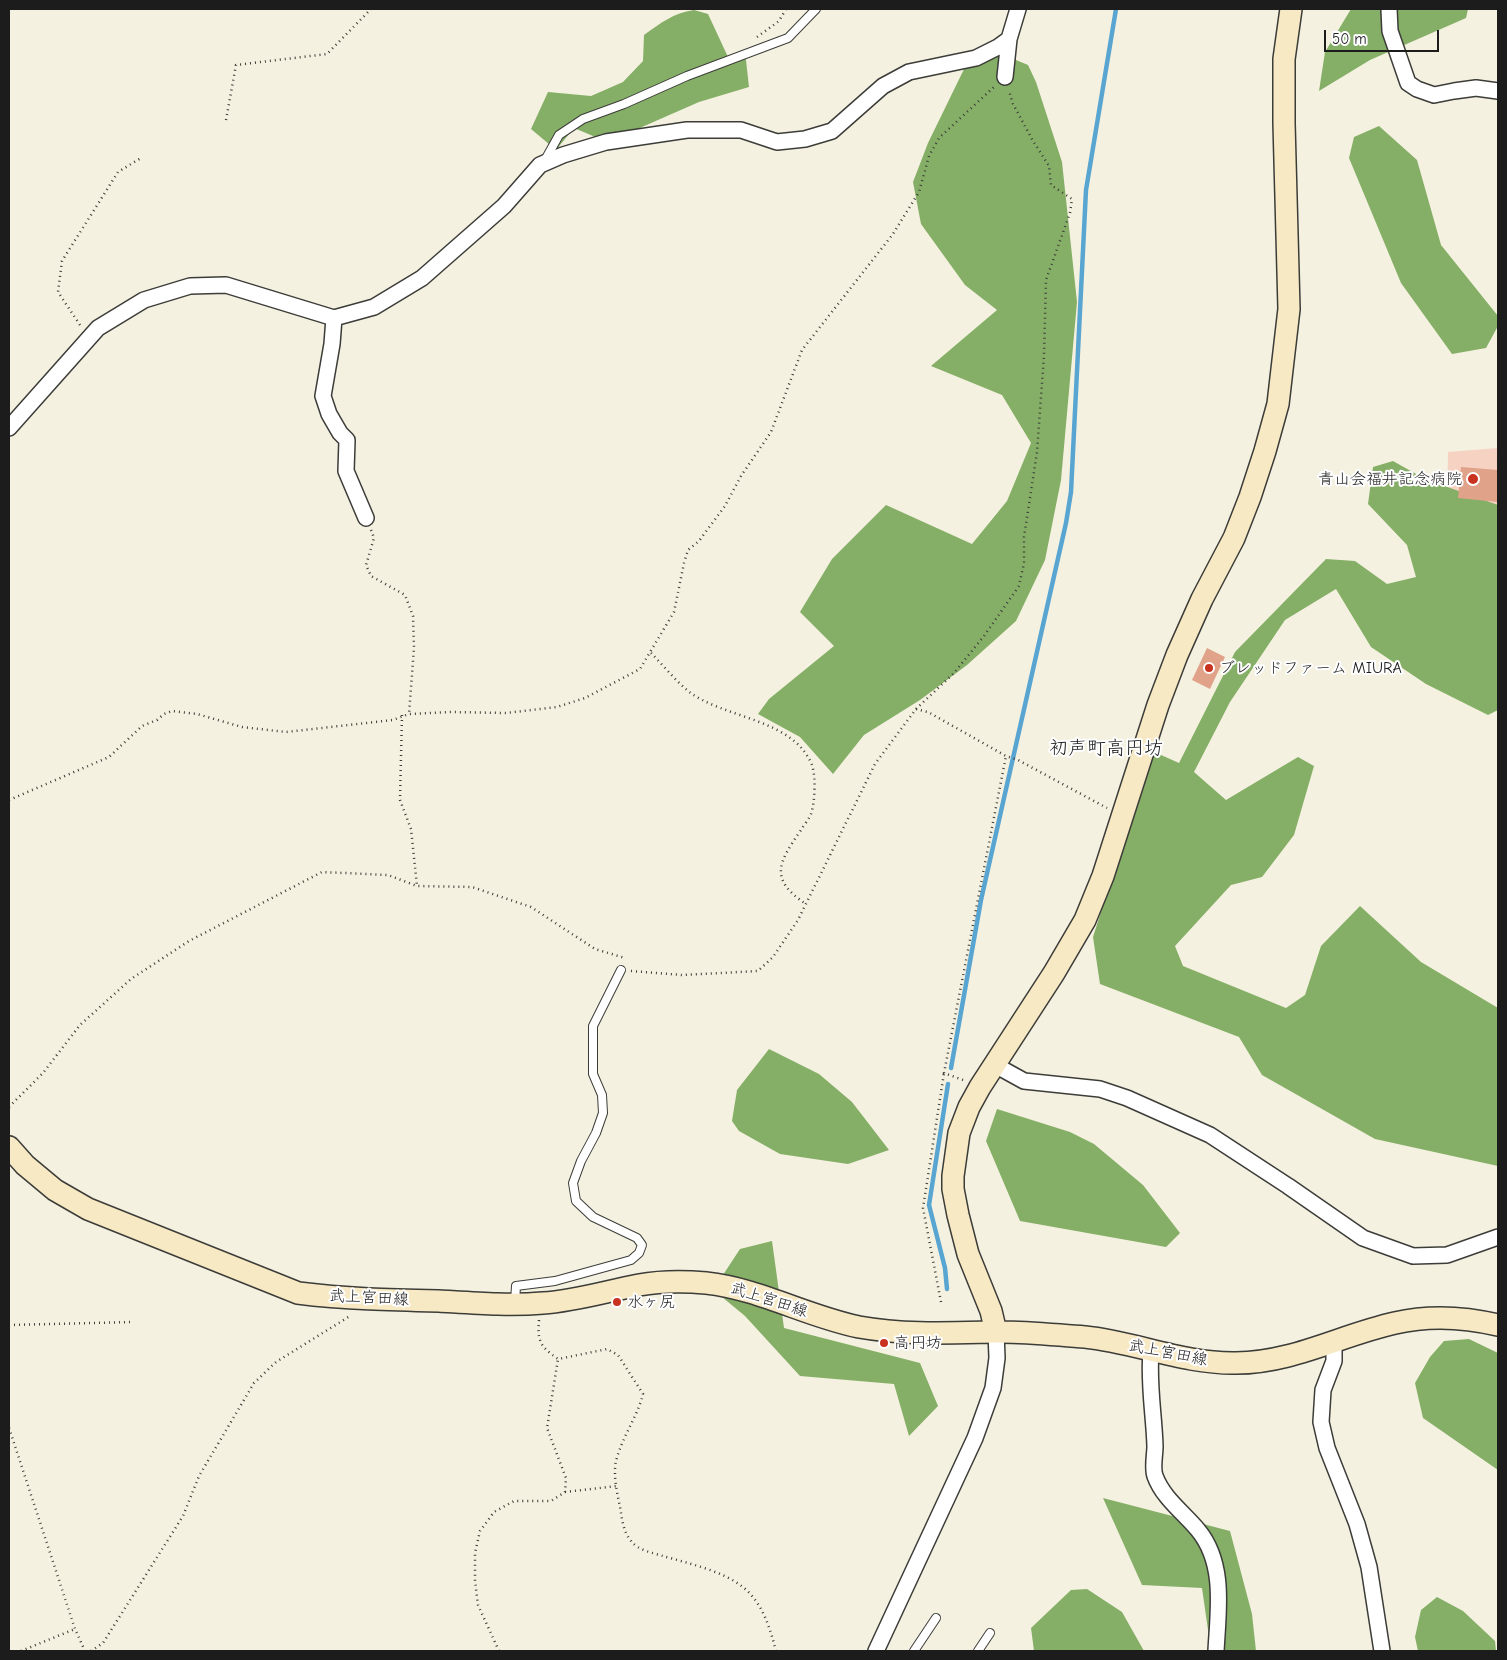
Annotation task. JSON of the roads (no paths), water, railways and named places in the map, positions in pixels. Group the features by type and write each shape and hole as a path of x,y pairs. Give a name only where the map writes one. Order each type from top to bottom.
{"main road":[{"path":"996,1332 991,1311 962,1235 953,1189 954,1162 959,1133 969,1107 980,1087 1054,973 1085,920 1103,876 1164,688 1177,654 1237,530 1265,451 1278,404 1289,309 1284,59 1291,9"},
{"name":"武上宮田線","path":"9,1147 25,1165 55,1190 88,1209 298,1293 334,1298 540,1304 648,1284 690,1282 746,1290 822,1318 879,1330 928,1334 996,1332 1088,1338 1214,1362 1237,1363 1276,1359 1376,1328 1412,1320 1458,1318 1498,1325"}],"street":[{"path":"1005,77 1009,39 1018,9"},
{"path":"1389,9 1390,31 1408,83 1417,89 1434,95 1476,88 1498,91"},
{"path":"9,428 98,328 144,300 190,286 226,285 334,318 374,307 422,278 504,206 543,163 606,142 687,130 741,130 777,142 805,139 832,131 883,86 909,72 976,58 1009,39"},
{"path":"334,318 332,344 323,396 329,414 346,440 346,471 366,518"},
{"path":"995,1064 1024,1081 1100,1089 1127,1098 1210,1135 1288,1186 1362,1238 1414,1256 1447,1255 1498,1237"},
{"path":"876,1651 975,1438 993,1388 997,1358 996,1332"},
{"path":"1334,1342 1334,1361 1323,1390 1321,1422 1327,1448 1357,1524 1369,1567 1382,1651"},
{"path":"1151,1351 1149,1369 1155,1446 1154,1475 1163,1491 1198,1531 1209,1549 1218,1578 1219,1599 1216,1651"}],"lane":[{"path":"543,163 559,135 583,119 624,104 687,76 788,38 816,9"},
{"path":"515,1304 516,1286 555,1281 631,1260 639,1253 642,1245 637,1238 593,1217 576,1201 573,1183 581,1161 604,1113 602,1095 592,1074 593,1026 621,970"},
{"path":"914,1651 936,1618"},
{"path":"978,1651 990,1632"}],"waterway":[{"path":"951,1068 981,900 1066,523 1071,492 1086,190 1116,9"},
{"path":"947,1289 945,1268 929,1205 948,1084"}],"place":[{"name":"青山会福井記念病院","path":"1473,479"},
{"name":"ブレッドファーム MIURA","path":"1209,668"},
{"name":"水ヶ尻","path":"617,1302"},
{"name":"高円坊","path":"884,1343"}],"district":[{"name":"初声町高円坊","path":"1106,749"}]}
